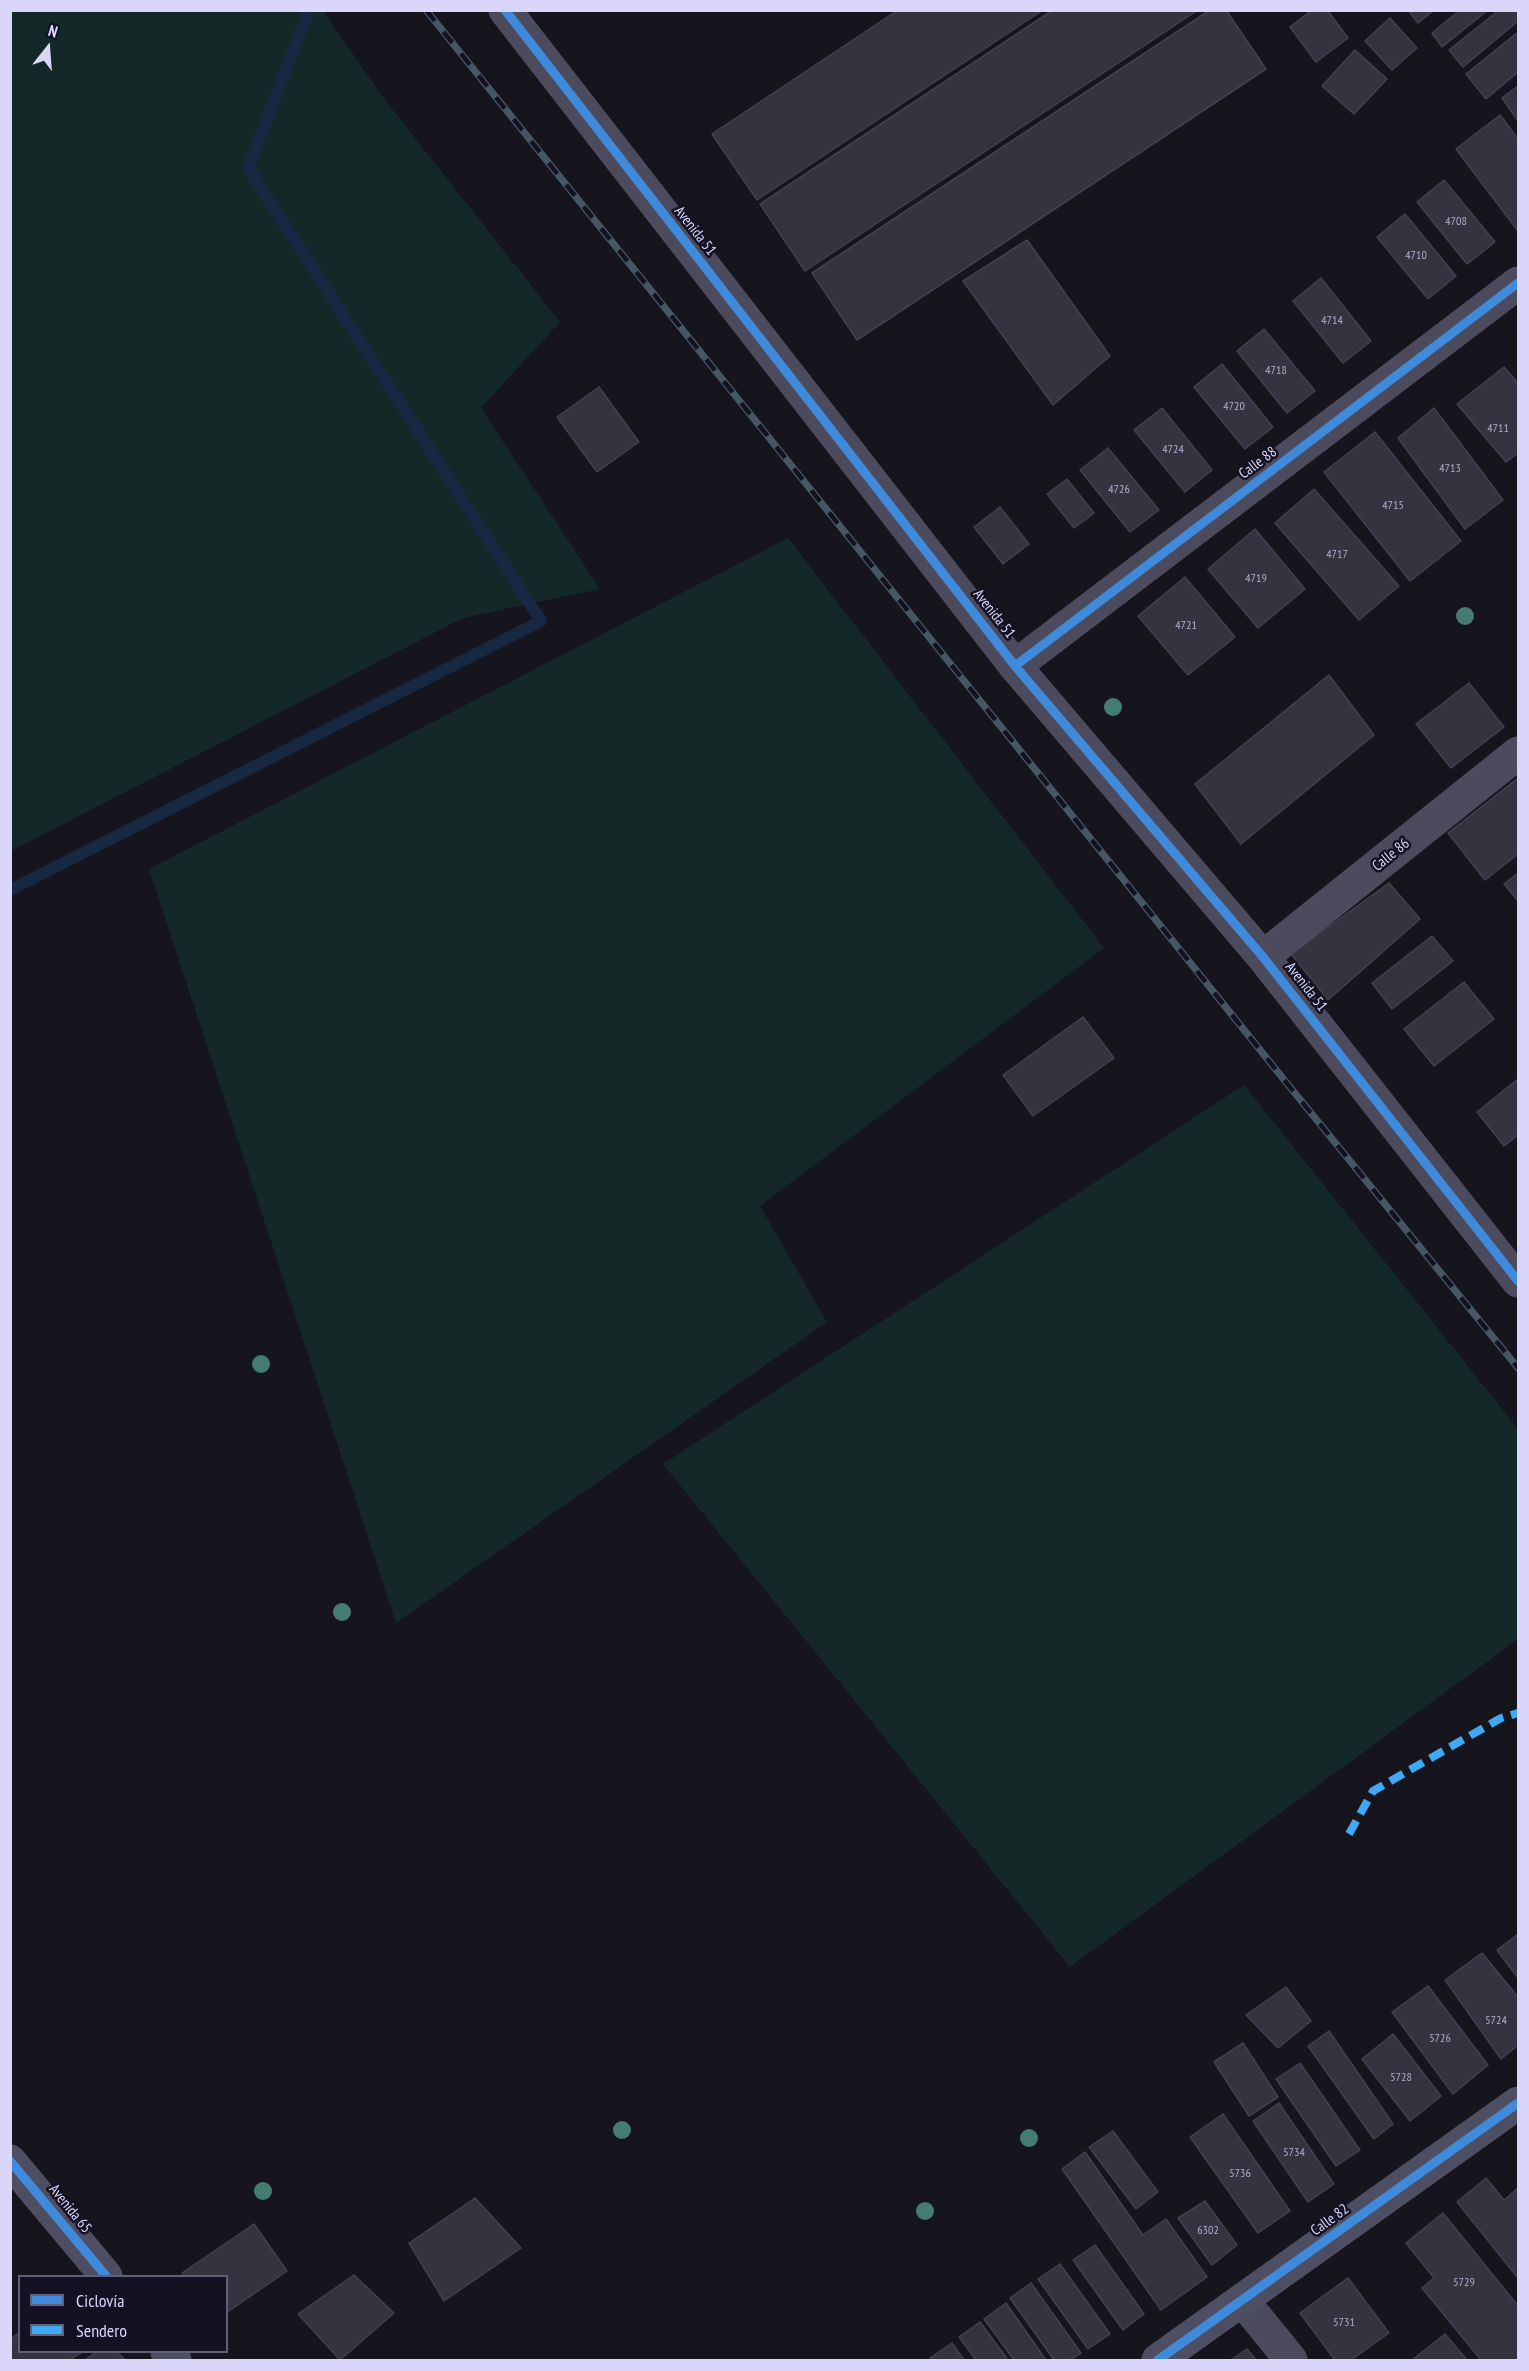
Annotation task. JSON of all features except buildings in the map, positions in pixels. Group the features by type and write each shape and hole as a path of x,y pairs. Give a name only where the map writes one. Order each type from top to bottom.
{"street":[{"name":"Avenida 51","path":"505,10 1015,666 1263,957 1518,1281"},
{"name":"Calle 88","path":"1015,666 1518,283"},
{"name":"Calle 86","path":"1263,957 1518,753"},
{"name":"Calle 82","path":"1158,2361 1518,2103"},
{"name":"Avenida 65","path":"10,2161 104,2275"},
{"path":"1243,2301 1291,2361"}],"green space":[{"path":"11,10 323,11 382,96 560,322 481,408 600,589 463,618 11,851"},
{"path":"788,538 1104,948 760,1206 827,1322 396,1623 149,869"},
{"path":"1244,1085 1518,1429 1518,1639 1070,1967 663,1464"}],"waterway":[{"path":"10,890 541,621 248,168 309,10"}],"railway":[{"path":"426,10 1518,1368"}],"marked path":[{"path":"1349,1834 1373,1791 1501,1718 1518,1713"}],"cycle path":[{"path":"505,10 1015,666 1263,957 1518,1281"},
{"path":"1015,666 1518,283"},
{"path":"1158,2360 1518,2103"},
{"path":"10,2161 105,2275"}]}
